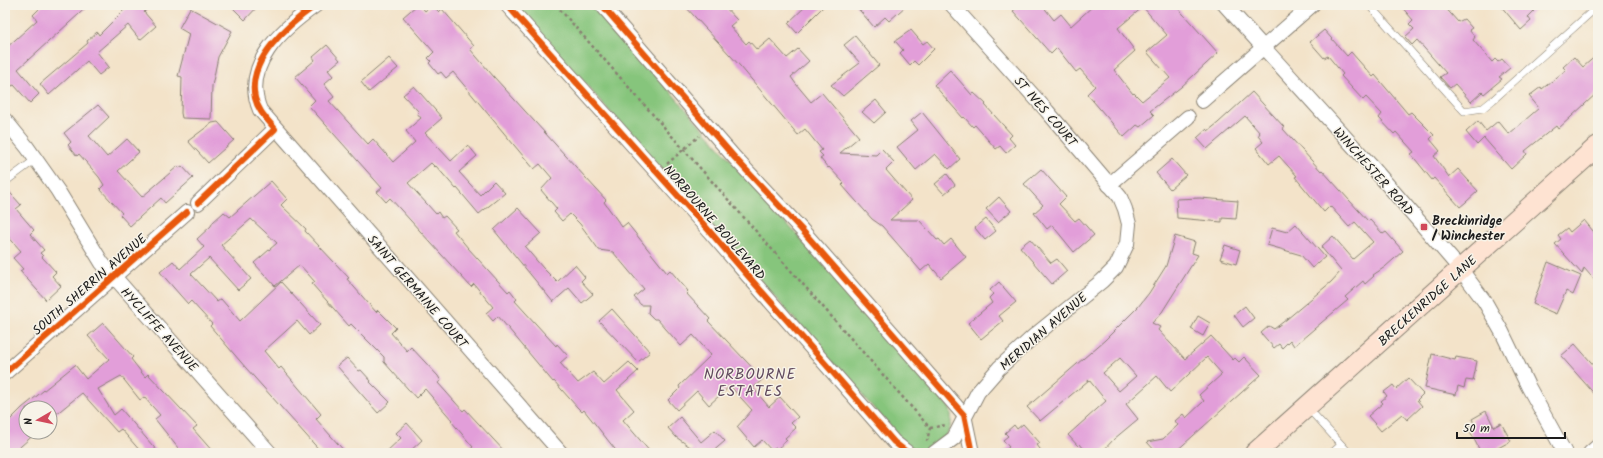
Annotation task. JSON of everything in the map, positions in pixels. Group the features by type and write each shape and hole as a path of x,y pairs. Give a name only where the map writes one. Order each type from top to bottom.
{"main road":[{"name":"BRECKENRIDGE LANE","path":"1255,453 1462,270 1598,146"}],"street":[{"path":"198,203 276,129 263,114 255,98 254,86 258,69 263,58 274,43 296,21 316,5"},
{"name":"NORBOURNE BOULEVARD","path":"507,5 894,442 908,453"},
{"path":"602,5 964,415 972,453"},
{"name":"ST IVES COURT","path":"952,5 1001,59 1120,198 1129,224"},
{"name":"WINCHESTER ROAD","path":"1226,5 1462,270 1485,302 1502,332 1528,386 1565,453"},
{"path":"1202,102 1312,5"},
{"path":"1109,185 1188,117"},
{"name":"HYCLIFFE AVENUE","path":"5,120 36,160 102,263 113,277 270,453"},
{"name":"SAINT GERMAINE COURT","path":"276,129 561,453"},
{"name":"SOUTH SHERRIN AVENUE","path":"5,373 187,212"},
{"name":"MERIDIAN AVENUE","path":"930,449 954,438 964,415 978,392 999,368 1034,336 1102,281 1116,267 1127,244 1129,224"},
{"path":"1590,453 1598,446"}],"lane":[{"path":"1369,5 1464,111 1483,108 1598,6"},
{"path":"5,182 36,160"},
{"path":"1307,407 1349,453"},
{"path":"1332,453 1341,445"}],"path":[{"path":"556,5 930,428"},
{"path":"657,173 709,128"},
{"path":"930,428 942,424 950,427"},
{"path":"930,428 928,433 930,449"}],"green space":[{"path":"515,5 594,5 949,407 951,414 950,428 937,446 930,449 920,450 908,445 901,439"}],"building":[{"path":"43,5 89,5 18,69 39,94 30,103 14,85 12,86 7,79 5,81 5,49 37,20 33,15"},
{"path":"129,5 152,5 144,12 156,26 140,40 128,25 97,52 109,67 99,75 87,61 49,95 40,84 88,43 87,41 97,32 99,35"},
{"path":"230,5 259,5 245,20"},
{"path":"417,5 420,5 425,11 432,5 439,12 442,9 474,46 470,49 494,77 606,200 604,202 622,227 627,223 667,273 670,270 688,291 686,293 710,319 708,321 763,379 753,388 769,407 780,397 798,417 791,423 796,428 785,438 787,440 777,449 775,448 772,451 762,440 754,447 737,427 752,410 730,386 709,405 697,391 677,410 668,400 680,388 679,386 711,355 693,335 681,346 657,319 654,319 648,313 649,305 641,305 634,297 644,289 613,252 599,250 580,224 570,214 562,221 554,212 557,209 541,190 552,178 540,164 534,169 453,72 446,78 441,72 438,74 429,63 431,61 428,58 434,52 403,17"},
{"path":"684,5 723,5 737,20 730,26 746,44 749,41 757,50 770,39 787,58 798,49 809,61 791,77 811,102 822,93 859,137 840,153 876,155 882,149 894,162 886,170 912,200 890,220 919,220 937,240 939,239 944,245 951,239 966,257 941,278 929,264 921,271 882,226 872,219 842,185 844,183 829,167 828,168 820,158 823,156 819,152 822,150 805,129 798,135 741,67"},
{"path":"807,5 825,5 797,33 788,23"},
{"path":"855,5 907,5 889,21 885,17 874,27"},
{"path":"1020,5 1042,5 1054,20 1061,14 1071,26 1094,5 1175,5 1218,53 1181,87 1150,111 1154,115 1140,127 1137,125 1124,137 1087,94 1095,86 1080,69 1076,72 1057,48 1051,54 1013,11","holes":["1143,7 1167,35 1147,52 1170,78 1142,101 1134,93 1133,94 1114,70 1135,51 1118,28"]},
{"path":"1400,5 1443,5 1458,22 1464,19 1472,28 1469,30 1475,37 1473,40 1492,62 1495,59 1498,62 1502,59 1510,68 1499,77 1502,79 1484,94 1482,92 1471,102 1455,84 1450,88 1440,77 1446,73 1417,40 1412,45 1405,37 1414,29 1409,24 1413,20"},
{"path":"1500,5 1529,5 1534,11 1528,17 1531,21 1521,30"},
{"path":"190,8 232,31 218,57 212,86 211,119 182,118 181,113 182,77 178,76 189,34 179,28"},
{"path":"911,30 923,44 927,41 934,49 918,65 914,61 910,65 900,53 903,50 895,41"},
{"path":"1324,30 1347,56 1351,52 1373,77 1375,75 1408,114 1411,112 1434,135 1430,139 1440,151 1434,156 1449,177 1458,169 1478,191 1460,207 1434,178 1432,180 1411,154 1414,152 1396,132 1394,134 1379,118 1382,114 1366,97 1363,100 1341,76 1343,74 1328,56 1324,58 1310,42"},
{"path":"855,36 879,65 843,96 831,85 860,63 844,45"},
{"path":"327,45 340,60 328,70 333,76 324,84 334,97 329,101 368,144 373,139 393,162 415,142 406,131 421,118 417,113 419,112 403,95 414,86 442,118 425,133 451,161 468,145 477,156 459,172 480,195 494,181 505,193 479,214 457,188 456,189 436,166 435,167 431,163 408,183 436,214 438,212 442,218 445,216 457,229 454,231 468,248 508,292 510,290 517,299 515,301 556,346 557,344 568,356 560,363 578,383 593,372 604,384 629,362 638,371 617,390 634,410 623,420 651,453 618,453 584,410 582,412 554,381 553,382 498,316 493,321 486,313 493,307 474,284 471,287 390,198 386,202 377,192 382,188 309,106 315,100 295,77 315,60 313,57"},
{"path":"1598,54 1598,92 1558,129 1556,126 1525,151 1527,154 1511,169 1484,138 1477,145 1466,132 1478,121 1486,131 1498,121 1509,134 1539,108 1529,96 1541,87 1542,89 1566,70 1563,67 1574,57 1583,67"},
{"path":"389,58 398,68 369,92 361,82"},
{"path":"950,70 972,95 974,93 986,104 985,105 1012,135 1009,138 1015,145 1006,153 1000,146 996,149 975,125 973,127 964,117 963,118 934,85"},
{"path":"1252,92 1284,127 1283,129 1368,221 1370,220 1383,234 1386,232 1403,251 1385,267 1373,275 1374,276 1365,284 1363,281 1345,297 1348,300 1294,346 1290,340 1282,348 1279,344 1274,348 1261,333 1269,326 1274,329 1287,319 1331,282 1341,271 1321,247 1333,236 1353,259 1373,242 1355,222 1349,227 1330,206 1324,212 1295,177 1297,176 1279,156 1269,164 1256,148 1263,142 1258,136 1260,133 1245,116 1207,149 1197,138 1207,129 1208,131 1218,123"},
{"path":"876,100 886,112 874,123 862,112"},
{"path":"98,105 109,117 89,136 107,157 127,139 139,152 118,171 142,197 178,166 179,168 182,166 193,178 165,203 161,198 130,226 120,215 122,213 100,189 104,185 99,177 79,154 77,156 68,145 71,142 64,133"},
{"path":"922,112 960,159 949,169 935,154 916,170 897,147 918,130 911,121"},
{"path":"218,122 234,140 208,163 188,141 212,123"},
{"path":"1172,159 1186,175 1170,189 1156,173"},
{"path":"1041,169 1066,197 1059,204 1075,221 1079,218 1094,235 1074,252 1052,225 1047,229 1034,213 1043,205 1024,184"},
{"path":"947,174 955,185 944,194 935,184"},
{"path":"271,181 287,199 281,205 306,229 305,231 349,278 347,279 376,312 378,310 396,328 391,333 407,351 411,347 438,376 441,381 438,383 463,411 465,409 506,453 466,453 473,447 425,389 416,398 384,362 384,357 351,324 349,326 312,284 315,282 300,265 275,286 254,263 277,243 251,219 221,245 251,279 238,290 209,258 191,274 217,302 221,299 240,321 281,282 320,325 309,335 297,321 264,351 279,369 281,367 321,414 316,419 346,453 322,453 210,326 212,324 191,301 188,304 160,272 173,261 180,269 204,247 197,239 211,226 213,222 224,212 230,217"},
{"path":"5,187 21,205 16,209 34,230 30,234 44,250 40,253 43,256 42,257 56,272 52,276 61,286 46,300 20,271 23,269 13,258 21,251 5,233"},
{"path":"999,197 1011,211 998,222 986,209"},
{"path":"1200,198 1238,201 1236,219 1222,218 1222,222 1177,218 1176,199"},
{"path":"518,208 541,233 525,247 543,268 557,282 575,265 585,277 581,281 593,294 582,303 569,288 553,302 494,230"},
{"path":"986,219 996,231 985,240 975,228"},
{"path":"1584,220 1598,237 1598,284 1584,268 1582,274 1555,244 1561,239 1558,235 1567,228 1570,232"},
{"path":"1296,224 1325,257 1312,268 1301,255 1267,245 1272,228 1287,232"},
{"path":"1175,236 1195,242 1192,253 1198,255 1162,312 1152,323 1160,327 1158,330 1185,359 1211,336 1233,360 1235,358 1239,362 1244,357 1261,375 1174,453 1157,453 1147,442 1163,439 1178,425 1175,421 1183,414 1186,418 1204,401 1199,395 1222,374 1207,357 1170,392 1157,376 1126,404 1138,419 1114,439 1101,453 1087,453 1080,444 1078,446 1068,435 1106,401 1089,380 1040,421 1027,407 1105,340 1138,307 1166,266","holes":["1120,358 1136,376 1119,391 1103,373"]},
{"path":"1030,239 1051,263 1057,259 1067,271 1052,284 1020,247"},
{"path":"1225,245 1240,250 1236,264 1220,259"},
{"path":"1548,262 1581,276 1573,295 1566,291 1556,314 1533,304"},
{"path":"999,282 1016,302 999,316 1003,321 981,339 968,323 992,303 989,298 993,294 990,290"},
{"path":"1245,306 1254,318 1243,327 1234,315"},
{"path":"612,309 650,352 638,362 599,321"},
{"path":"1198,316 1210,323 1203,336 1191,329"},
{"path":"103,323 133,357 131,359 145,377 148,374 197,426 193,429 214,453 182,453 155,419 160,415 144,397 140,400 121,376 98,389 114,415 121,409 159,453 142,453 121,429 117,432 82,393 58,413 58,400 32,400 75,365 86,379 109,359 88,336"},
{"path":"1575,344 1598,370 1598,398 1561,356"},
{"path":"1432,354 1455,360 1456,357 1477,361 1473,381 1466,380 1464,388 1458,386 1456,395 1425,388"},
{"path":"347,358 359,371 361,370 371,381 370,382 390,402 378,413 337,366"},
{"path":"1408,378 1423,394 1417,400 1422,406 1407,420 1402,414 1381,431 1368,416 1383,403 1381,401 1387,396 1384,392 1393,385 1396,389"},
{"path":"1486,411 1494,427 1501,423 1511,441 1489,453 1481,453 1468,427 1474,423 1472,419"},
{"path":"18,412 18,440 28,440 13,453 5,453 5,425"},
{"path":"680,417 701,442 715,430 725,441 711,453 688,453 693,449 676,437 668,428"},
{"path":"407,423 422,440 408,453 385,453 401,438 396,433"},
{"path":"1023,424 1040,443 1037,445 1043,453 1002,453 1009,447 1003,440 1008,436 1005,433 1014,425 1017,429"}],"cycle path":[{"path":"198,203 275,129 256,103 254,84 257,70 263,57 272,44 294,22 316,5"},
{"path":"507,5 705,226 894,442 908,453"},
{"path":"602,5 735,158 801,229 964,415 972,453"},
{"path":"5,373 187,212"}],"place":[{"name":"Breckinridge / Winchester","path":"1424,227"}],"district":[{"name":"NORBOURNE ESTATES","path":"750,382"}]}
